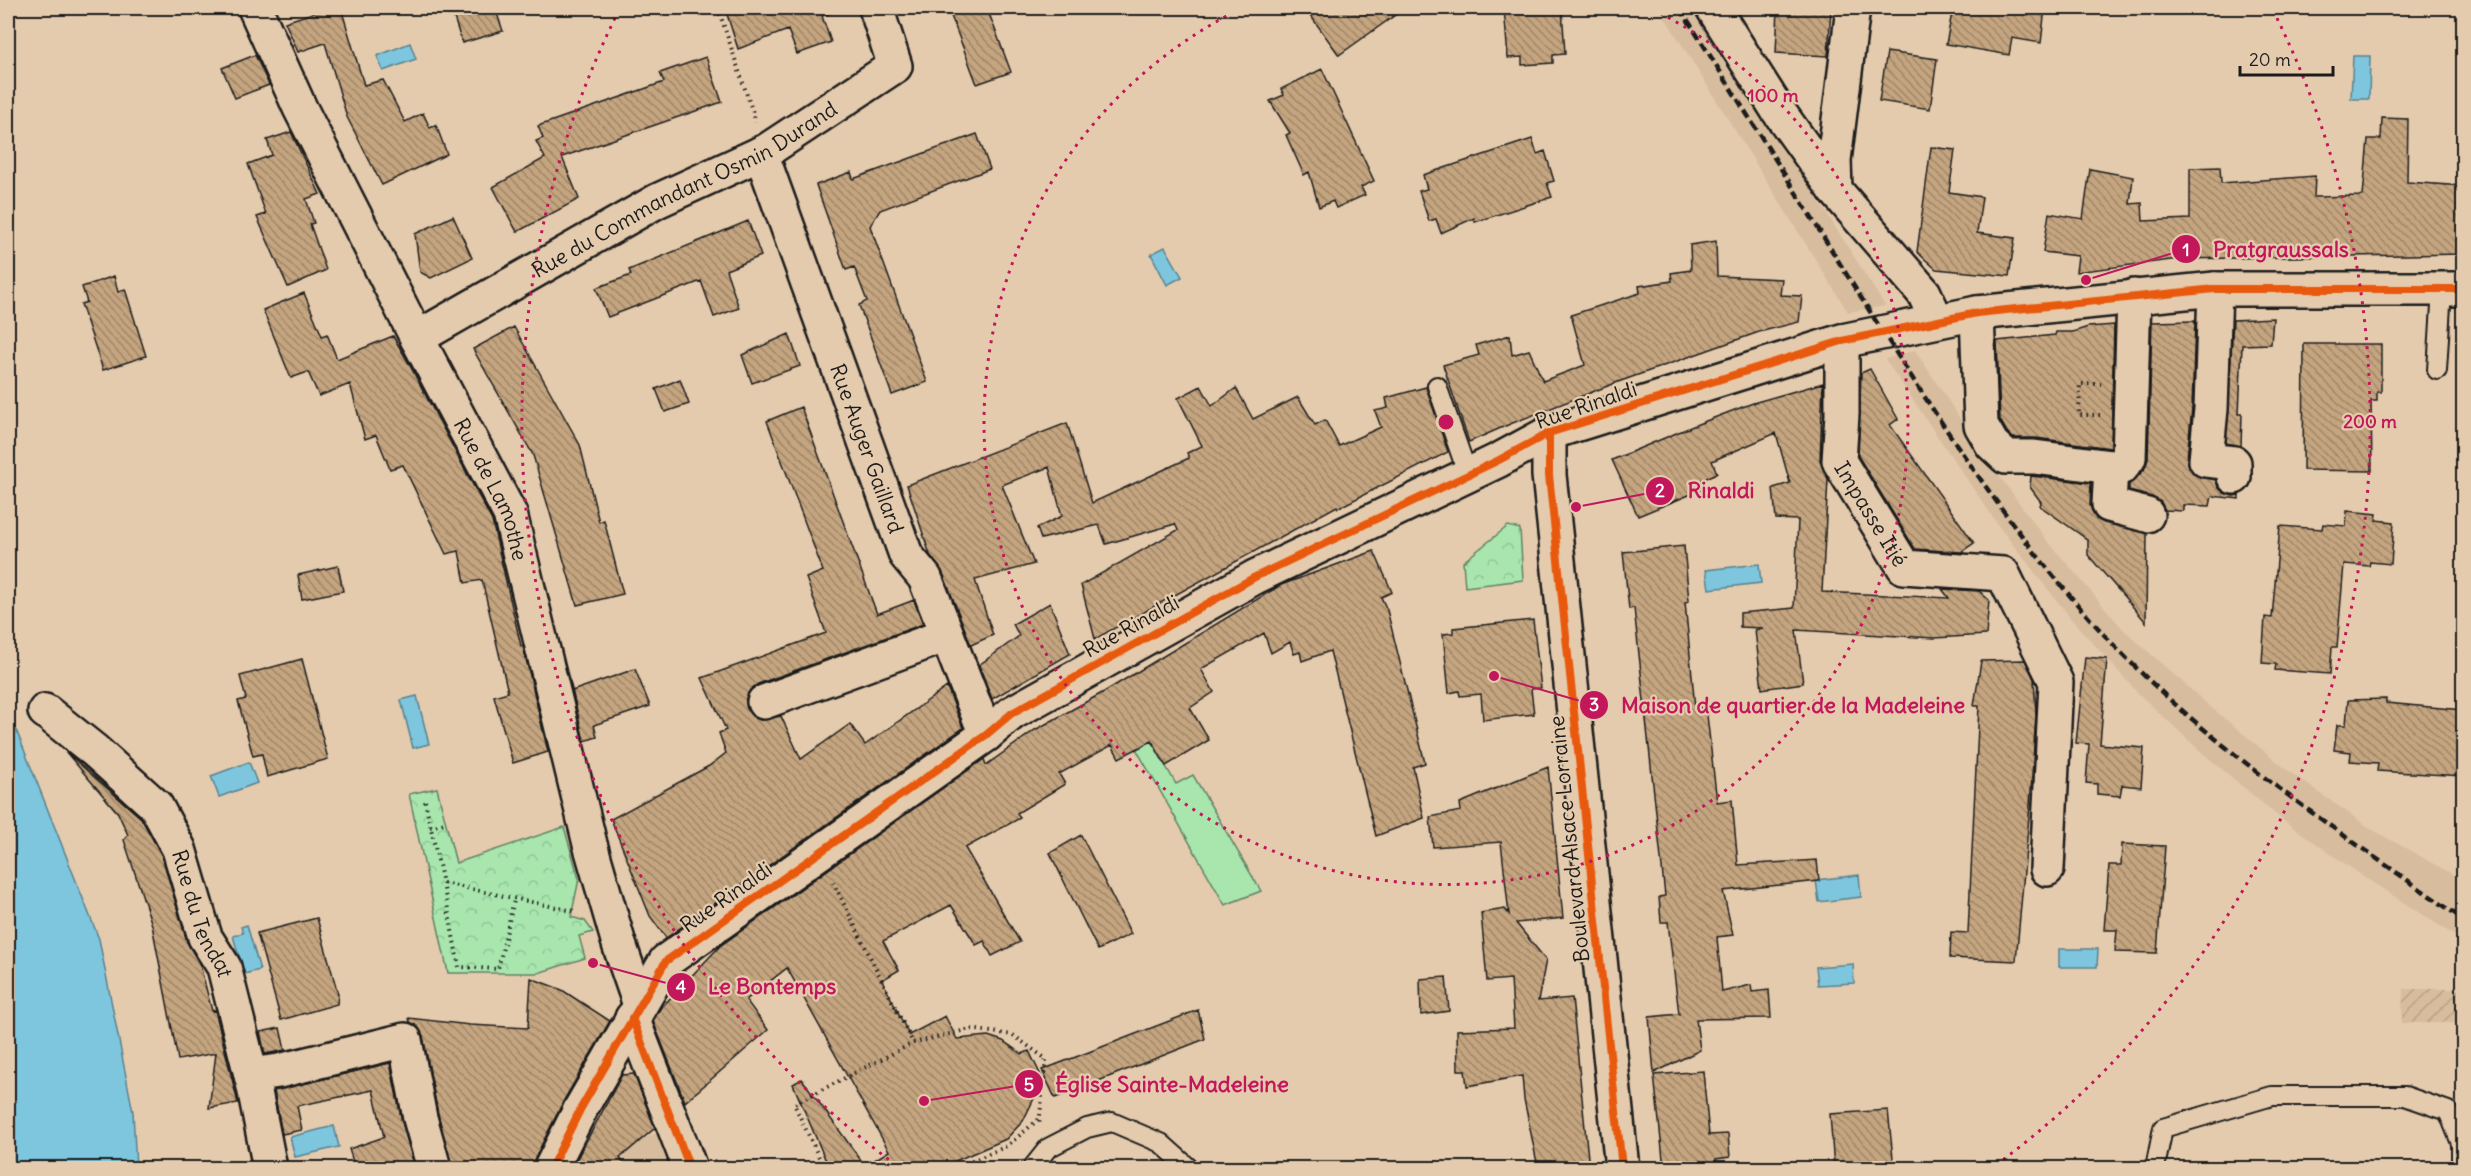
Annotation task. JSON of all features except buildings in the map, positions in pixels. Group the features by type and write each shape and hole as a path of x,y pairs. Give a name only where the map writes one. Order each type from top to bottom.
{"street":[{"name":"Rue de Lamothe","path":"255,8 300,108 510,514 590,844 636,1012 690,1168"},
{"name":"Rue du Commandant Osmin Durand","path":"417,338 657,201 764,152 895,66 876,8"},
{"path":"1713,8 1777,109 1835,190 1924,293 1937,321"},
{"path":"1835,190 1834,160 1853,8"},
{"name":"Rue Auger Gaillard","path":"764,152 906,555 925,578 986,735"},
{"path":"2215,289 2211,409 2206,460 2234,463 2234,477"},
{"name":"Rue Rinaldi","path":"551,1168 581,1108 666,961 986,735 1012,713 1255,578 1468,475 1549,433 1842,341 1977,313 2215,289 2453,289"},
{"path":"1977,313 1981,425 1992,444 2006,457 2045,458 2122,467 2129,458 2134,296"},
{"name":"Impasse Itié","path":"1842,341 1842,414 1839,461 1904,567 2003,574 2056,682 2047,869"},
{"name":"Boulevard Alsace Lorraine","path":"1549,433 1549,475 1622,1168"},
{"path":"2111,467 2109,505 2147,515"},
{"path":"764,702 947,635"},
{"name":"Rue du Tendat","path":"45,711 95,751 156,806 179,849 205,937 224,967 251,1075 270,1168"},
{"path":"251,1075 279,1071 405,1040 420,1118 434,1168"}],"lane":[{"path":"2437,370 2453,289"},
{"path":"1437,386 1468,475"},
{"path":"2155,1168 2163,1128 2272,1096 2405,1096 2448,1111 2461,1143 2461,1168"},
{"path":"1032,1168 1048,1148 1088,1128 1112,1122 1161,1143 1189,1168"}],"path":[{"path":"718,8 764,152"},
{"path":"424,801 459,967 498,969 514,900"},
{"path":"430,827 445,823"},
{"path":"819,854 913,1042"},
{"path":"443,883 572,912 609,910"},
{"path":"815,1168 823,1167 794,1104 913,1042 970,1029 1013,1035 1046,1059 1039,1128"},
{"path":"955,1168 1007,1146 1040,1118"}],"shaded area":[{"path":"1659,8 1698,8 1885,306 1848,312"},
{"path":"1915,350 1984,455 2045,538 2123,629 2207,704 2291,773 2373,830 2463,880 2463,941 2361,875 2280,818 2199,750 2137,692 2072,620 2000,528 1885,359"},
{"path":"2403,989 2463,989 2463,1023 2402,1023"},
{"path":"659,1132 673,1168 624,1168 617,1150"}],"green space":[{"path":"1508,526 1520,529 1523,580 1465,587 1463,562"},
{"path":"1157,713 1157,751 1176,784 1193,775 1261,891 1225,905 1126,731"},
{"path":"437,788 456,863 564,827 579,879 571,917 585,921 593,932 579,936 585,958 538,973 448,973 409,794"}],"water":[{"path":"410,43 416,59 383,71 377,56"},
{"path":"2353,56 2370,56 2369,99 2351,99"},
{"path":"1165,247 1182,277 1167,285 1151,254"},
{"path":"1759,564 1761,583 1709,589 1706,570"},
{"path":"417,696 429,744 413,748 401,700"},
{"path":"8,715 17,732 99,939 133,1112 136,1168 8,1168"},
{"path":"249,762 257,783 219,797 211,776"},
{"path":"1859,875 1861,897 1819,902 1816,880"},
{"path":"247,925 260,970 244,974 233,936 243,933 241,927"},
{"path":"2059,949 2098,949 2097,967 2059,967"},
{"path":"1853,964 1854,983 1818,985 1816,967"},
{"path":"334,1126 339,1147 295,1157 290,1137"}],"railway":[{"path":"1680,8 1943,425 2005,514 2073,599 2109,640 2149,680 2234,754 2279,789 2464,920"}],"cycle path":[{"path":"551,1168 581,1108 666,961 986,735 1012,713 1255,577 1499,460 1549,433 1842,341 1977,313 2215,289 2464,289"},
{"path":"1549,433 1549,475 1622,1168"},
{"path":"632,1018 690,1168"}],"place":[{"name":"Pratgraussals","path":"2086,280"},
{"name":"Rinaldi","path":"1576,507"},
{"name":"Maison de quartier de la Madeleine","path":"1494,676"},
{"name":"Le Bontemps","path":"593,963"},
{"name":"Église Sainte-Madeleine","path":"924,1101"}]}
